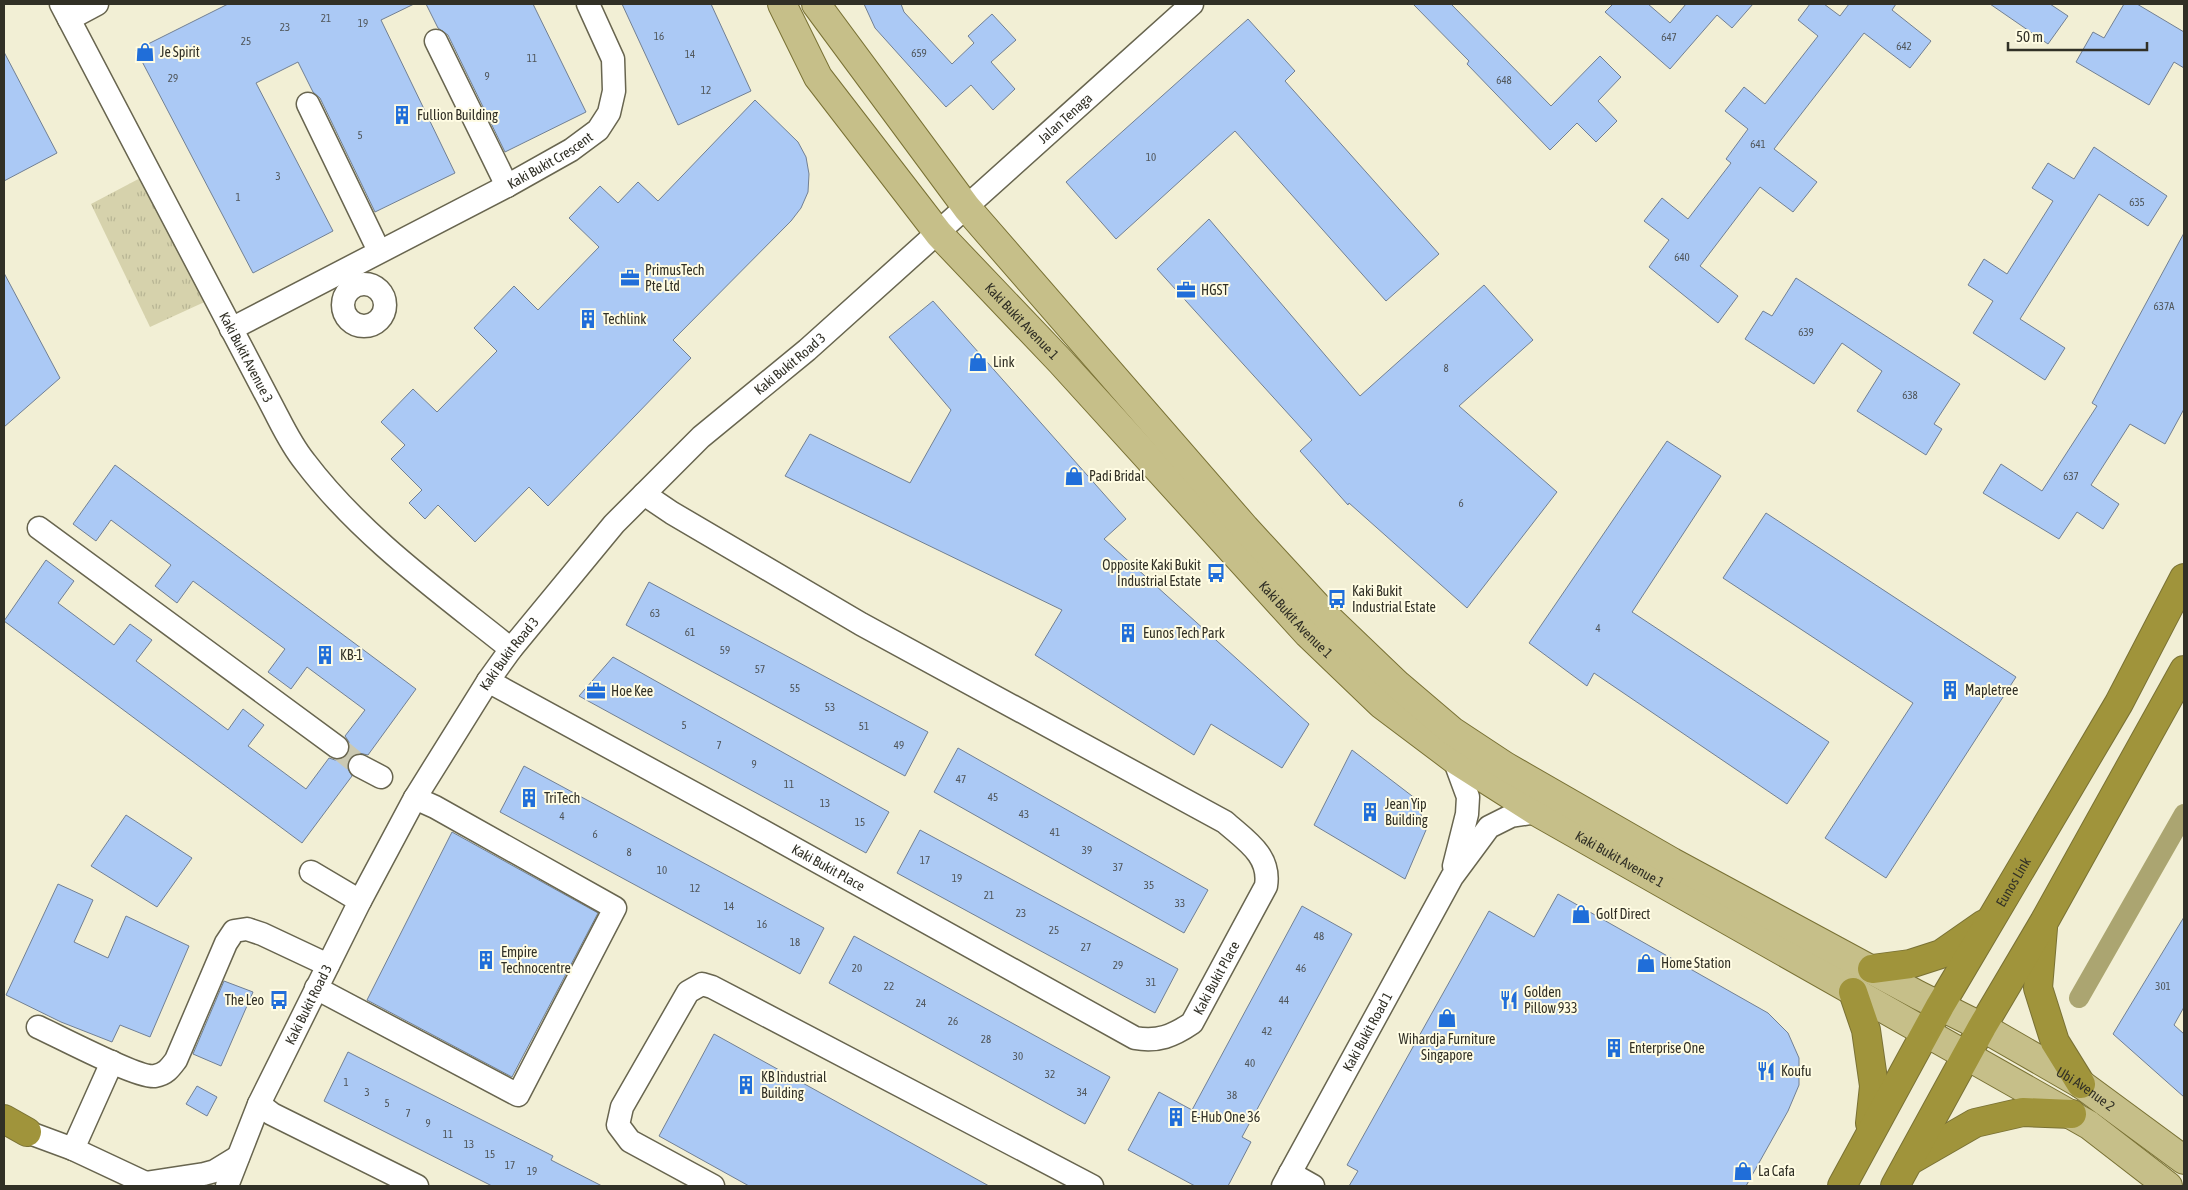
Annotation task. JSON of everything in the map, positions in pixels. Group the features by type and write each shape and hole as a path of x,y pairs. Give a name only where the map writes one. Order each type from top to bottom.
{"highway":[{"name":"Eunos Link","path":"1842,1186 1940,1006 2119,703 2184,578"},
{"path":"1895,1186 1982,1027 2044,922 2184,670"},
{"path":"1872,969 1910,964 1941,954 1991,919"},
{"path":"2044,922 2038,988 2055,1042 2081,1084"},
{"path":"1853,992 1866,1030 1874,1086 1869,1137"},
{"path":"1909,1161 1975,1123 2023,1112 2072,1114"},
{"path":"4,1119 16,1132"}],"main road":[{"name":"Kaki Bukit Avenue 1","path":"782,4 818,77 939,234 1060,362 1308,634 1382,704 1454,759 1537,812 1926,1033 1968,1054"},
{"name":"Kaki Bukit Avenue 1","path":"816,4 967,208 1245,528 1327,616 1418,702 1452,731 1513,771 1672,862 1982,1027"},
{"name":"Ubi Avenue 2","path":"1982,1027 2081,1084 2184,1160"},
{"name":"Ubi Avenue 2","path":"1968,1054 2089,1125 2168,1186"}],"street":[{"path":"65,11 97,4"},
{"name":"Kaki Bukit Crescent","path":"356,263 507,186 571,150 598,130 609,113 614,91 613,59 588,4"},
{"name":"Jalan Tenaga","path":"939,234 1192,4"},
{"name":"Kaki Bukit Avenue 3","path":"65,11 295,448 341,505 400,559 511,649"},
{"path":"436,41 507,186"},
{"path":"308,104 379,251"},
{"name":"Kaki Bukit Road 3","path":"227,1186 259,1104 364,895 416,798 488,681 511,649 614,524 702,436 807,350 939,234"},
{"path":"231,329 356,263 367,284"},
{"path":"324,280 343,298"},
{"path":"357,284 367,284 378,288 384,298 384,310 379,320 369,326 358,326 348,320 342,310 343,298 348,289 357,284"},
{"name":"Kaki Bukit Place","path":"488,681 741,818 1135,1038 1149,1041 1163,1038 1176,1034 1192,1023 1266,886 1268,876 1266,863 1255,848 1225,822 861,624 672,513 644,494"},
{"path":"38,528 337,747"},
{"name":"Kaki Bukit Road 1","path":"1452,877 1464,831 1468,806 1468,797 1454,759"},
{"path":"360,766 381,777"},
{"path":"316,988 518,1095 615,908 416,798"},
{"name":"Kaki Bukit Road 1","path":"1286,1180 1452,877 1490,827 1511,816 1537,812"},
{"path":"315,866 364,895"},
{"path":"38,1027 112,1062 153,1077 165,1074 176,1060 226,943 234,931 248,929 328,964"},
{"path":"713,1186 630,1141 618,1125 622,1107 688,992 702,984 712,987 1092,1186"},
{"path":"73,1149 112,1062"},
{"path":"259,1104 272,1114 417,1186"},
{"path":"16,1132 73,1149 148,1185 210,1172 238,1157"},
{"path":"1286,1180 1313,1186"}],"green space":[{"path":"146,175 211,299 150,327 91,204"}],"building":[{"path":"228,4 414,4 381,20 455,173 375,212 320,98 313,92 298,62 256,83 333,231 253,273 136,50"},
{"path":"426,4 533,4 586,112 505,152 448,35 438,28"},
{"path":"622,4 711,4 751,91 678,125"},
{"path":"864,4 901,4 904,12 952,64 974,43 968,36 992,14 1016,40 991,62 1015,89 993,110 971,85 946,107 875,28"},
{"path":"1413,4 1451,4 1551,106 1600,56 1621,77 1598,101 1617,121 1596,142 1577,123 1550,150 1467,64 1469,61"},
{"path":"1613,4 1648,4 1670,23 1686,4 1753,4 1732,28 1717,15 1670,69 1605,12"},
{"path":"1810,4 1824,4 1840,16 1849,4 1896,4 1892,10 1931,41 1910,68 1864,33 1774,149 1817,182 1793,212 1760,187 1700,266 1738,296 1718,323 1649,267 1669,240 1644,221 1662,198 1688,219 1731,163 1726,159 1748,129 1725,111 1744,87 1765,104 1818,36 1798,20"},
{"path":"1990,4 2050,4 2068,16 2048,44"},
{"path":"2124,4 2137,4 2184,32 2184,68 2174,62 2149,105 2076,62 2093,32 2104,38"},
{"path":"1248,19 1295,71 1285,81 1439,254 1386,301 1235,131 1116,239 1066,182"},
{"path":"4,52 57,153 4,181"},
{"name":"Techlink","path":"755,100 798,142 806,157 809,174 808,192 801,208 791,221 673,340 691,358 548,506 529,487 475,542 438,505 425,519 409,503 422,490 391,459 405,445 381,422 413,389 437,412 497,351 474,328 514,286 538,310 599,247 569,218 600,186 618,203 638,182 658,201"},
{"path":"2094,147 2167,196 2148,226 2099,194 2020,319 2065,348 2045,380 1973,333 1993,301 1968,285 1984,259 2007,274 2053,201 2032,188 2048,163 2074,179"},
{"path":"1209,219 1360,396 1484,285 1533,340 1459,406 1557,492 1467,608 1349,503 1348,505 1300,451 1312,440 1157,269"},
{"path":"2184,233 2184,409 2165,444 2130,424 2091,485 2119,504 2103,529 2077,512 2059,539 1983,493 2001,464 2042,491 2097,406 2092,403"},
{"path":"4,273 60,378 4,427"},
{"path":"1796,278 1960,384 1934,424 1942,429 1926,455 1857,411 1882,371 1842,343 1814,384 1745,339 1763,311 1772,316"},
{"path":"933,301 1126,519 1104,539 1309,724 1282,768 1211,724 1194,755 1035,655 1062,610 785,476 810,434 910,483 951,410 889,337"},
{"path":"1667,441 1721,476 1632,612 1829,742 1787,804 1594,673 1587,686 1529,643"},
{"name":"KB-1","path":"115,465 416,689 368,755 359,753 349,760 347,767 352,776 302,843 4,621 46,560 74,581 58,603 114,645 130,624 152,640 136,661 228,730 243,709 264,725 248,746 306,789 329,758 335,760 342,759 348,754 349,742 345,736 365,710 307,667 291,689 268,672 285,649 193,581 177,603 155,586 171,565 111,520 96,541 73,524"},
{"name":"Mapletree","path":"1766,513 2016,677 1886,878 1825,838 1913,703 1723,578"},
{"path":"649,582 928,732 905,776 626,625"},
{"path":"613,657 889,812 866,853 579,696"},
{"path":"958,748 1208,890 1184,933 934,792"},
{"name":"Jean Yip Building","path":"1352,750 1416,799 1426,830 1405,879 1314,825"},
{"path":"524,766 824,928 800,974 500,812"},
{"path":"126,815 192,858 157,907 91,866"},
{"path":"920,830 1178,969 1155,1013 897,873"},
{"name":"Empire Technocentre","path":"452,832 598,913 512,1077 367,1000"},
{"path":"58,884 93,900 74,942 108,958 126,916 189,946 150,1037 120,1025 112,1042 61,1022 6,995"},
{"name":"Enterprise One","path":"1558,894 1768,1013 1788,1033 1799,1058 1799,1085 1788,1111 1746,1186 1349,1186 1358,1171 1347,1165 1489,911 1534,937"},
{"path":"1302,906 1352,934 1242,1137 1251,1142 1228,1186 1195,1186 1128,1150 1159,1092 1192,1110"},
{"path":"2184,917 2184,1007 2174,1025 2184,1034 2184,1097 2113,1034"},
{"path":"854,936 1110,1077 1085,1124 829,983"},
{"path":"224,981 253,992 221,1066 193,1054"},
{"name":"KB Industrial Building","path":"714,1034 989,1186 749,1186 659,1136"},
{"path":"348,1052 553,1156 551,1160 602,1186 492,1186 324,1101"},
{"path":"197,1086 217,1097 207,1116 186,1104"}],"waterway":[{"path":"2079,998 2184,814"}],"tunnel":[{"path":"337,747 360,766"}],"place":[{"name":"Je Spirit","path":"145,52"},
{"name":"Fullion Building","path":"402,115"},
{"name":"PrimusTech Pte Ltd","path":"630,278"},
{"name":"HGST","path":"1186,290"},
{"name":"Techlink","path":"588,319"},
{"name":"Link","path":"978,362"},
{"name":"Padi Bridal","path":"1074,476"},
{"name":"Opposite Kaki Bukit Industrial Estate","path":"1216,573"},
{"name":"Kaki Bukit Industrial Estate","path":"1337,599"},
{"name":"Eunos Tech Park","path":"1128,633"},
{"name":"KB-1","path":"325,655"},
{"name":"Mapletree","path":"1950,690"},
{"name":"Hoe Kee","path":"596,691"},
{"name":"TriTech","path":"529,798"},
{"name":"Jean Yip Building","path":"1370,812"},
{"name":"Golf Direct","path":"1581,914"},
{"name":"Empire Technocentre","path":"486,960"},
{"name":"Home Station","path":"1646,963"},
{"name":"The Leo","path":"279,1000"},
{"name":"Golden Pillow 933","path":"1509,1000"},
{"name":"Wihardja Furniture Singapore","path":"1447,1018"},
{"name":"Enterprise One","path":"1614,1048"},
{"name":"Koufu","path":"1766,1071"},
{"name":"KB Industrial Building","path":"746,1085"},
{"name":"E-Hub One 36","path":"1176,1117"},
{"name":"La Cafa","path":"1743,1171"}]}
